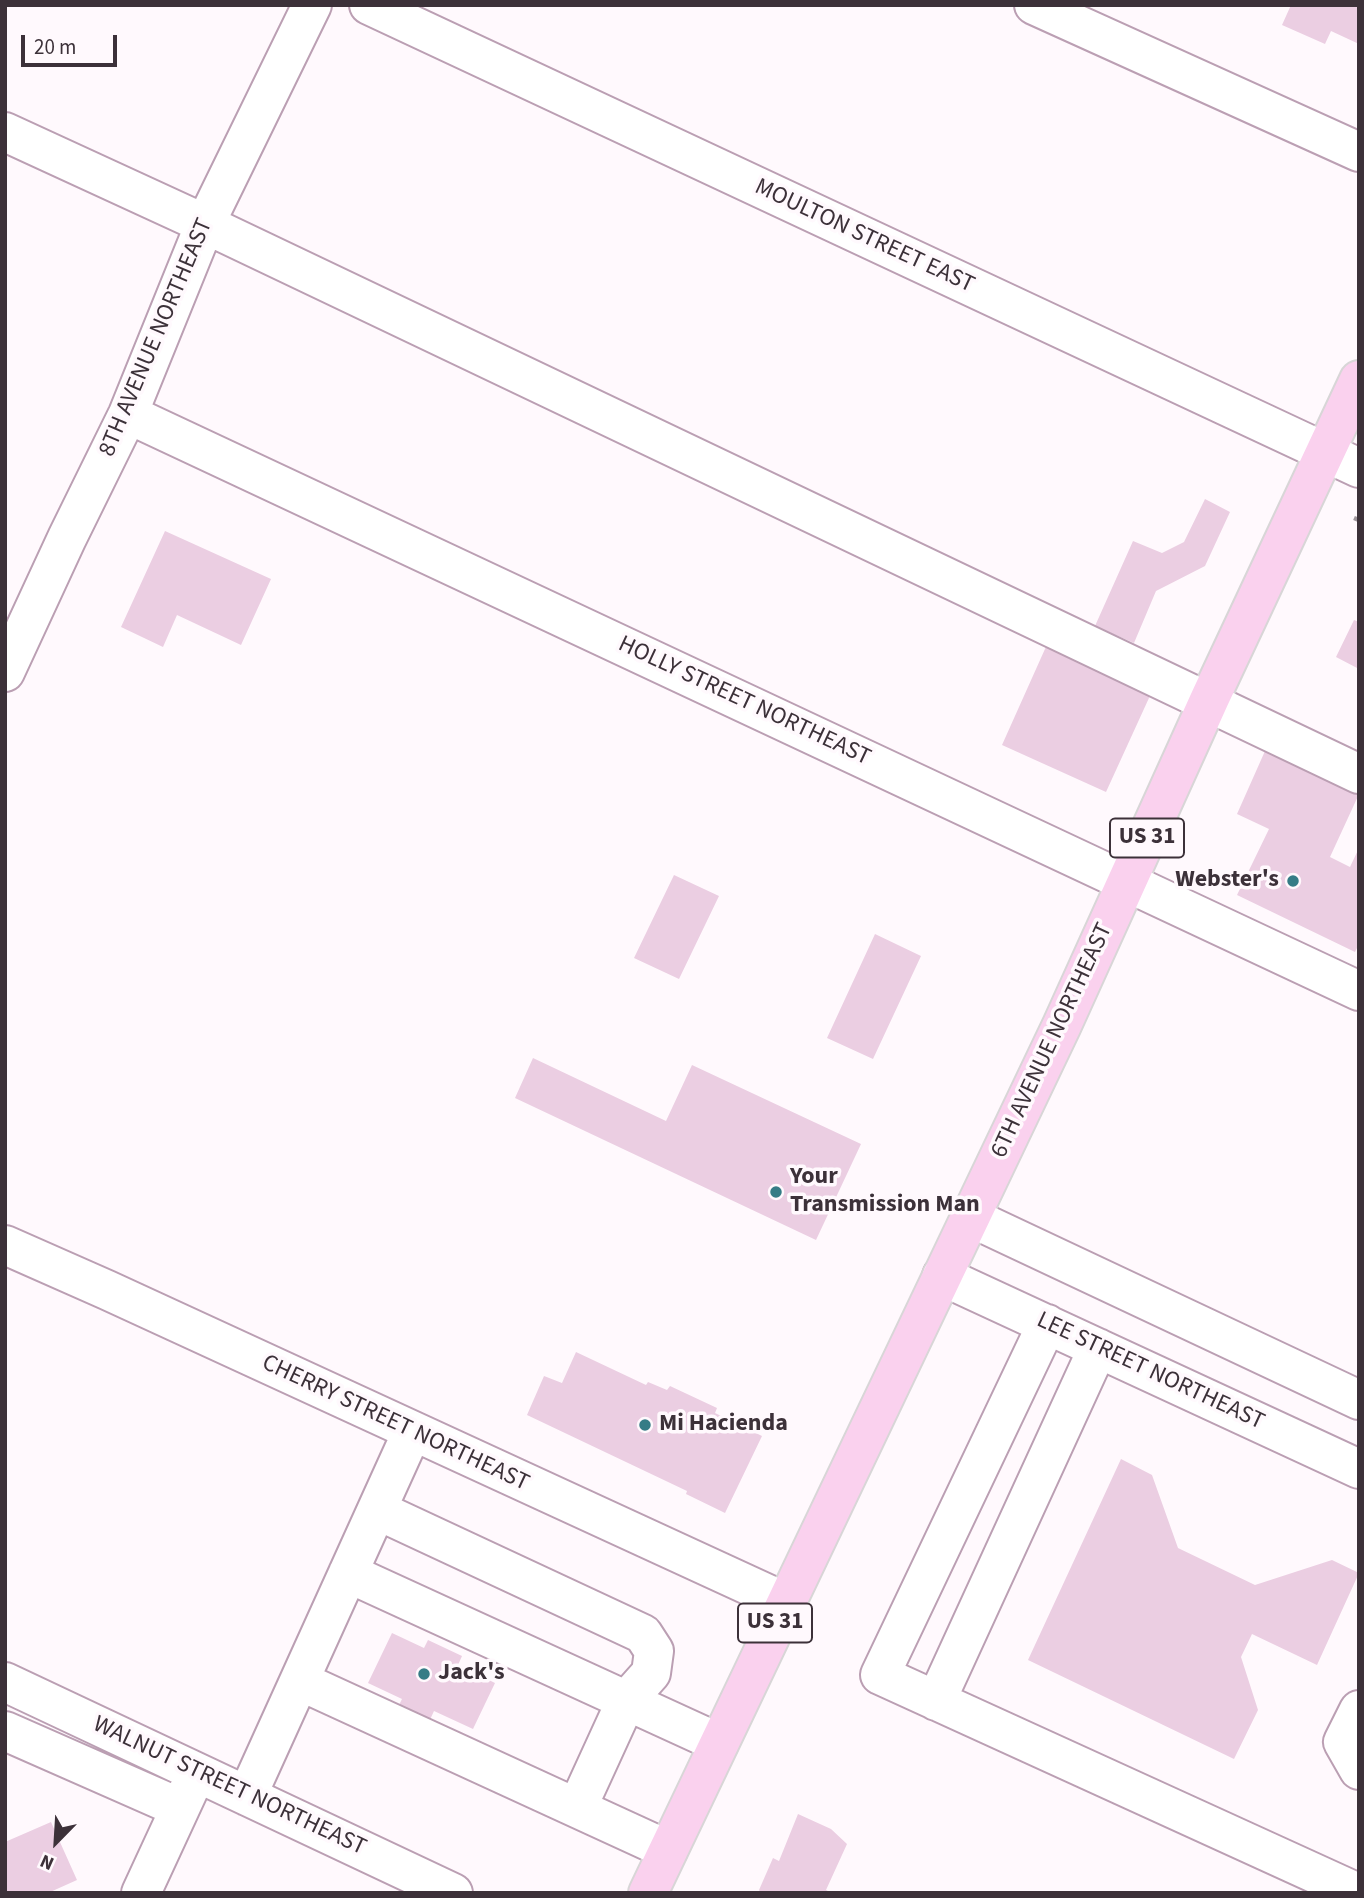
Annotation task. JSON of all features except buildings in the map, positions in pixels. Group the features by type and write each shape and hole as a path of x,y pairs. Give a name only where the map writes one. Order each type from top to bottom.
{"main road":[{"name":"US 31","path":"1342,460 1359,380"},
{"name":"6TH AVENUE NORTHEAST","path":"648,1893 1128,882 1208,703 1342,460"}],"street":[{"name":"8TH AVENUE NORTHEAST","path":"5,672 128,414 205,224 312,5"},
{"name":"MOULTON STREET EAST","path":"369,5 1342,460"},
{"path":"1034,5 1359,152"},
{"path":"5,132 205,224 1359,774"},
{"name":"HOLLY STREET NORTHEAST","path":"128,414 1359,990"},
{"path":"970,1217 1359,1400"},
{"name":"CHERRY STREET NORTHEAST","path":"5,1245 785,1602"},
{"name":"LEE STREET NORTHEAST","path":"942,1276 1359,1469"},
{"path":"1047,1324 880,1675 1358,1892"},
{"path":"936,1701 1098,1348"},
{"path":"1017,1387 1070,1408"},
{"path":"247,1796 412,1432"},
{"path":"377,1510 643,1634 654,1651 651,1673 626,1701 577,1808"},
{"path":"348,1573 719,1742"},
{"path":"300,1681 668,1850"},
{"name":"WALNUT STREET NORTHEAST","path":"5,1682 453,1893"},
{"path":"1359,1710 1343,1742 1359,1770"},
{"path":"5,1731 180,1808"},
{"path":"141,1893 196,1772"}],"place":[{"name":"Webster's","path":"1293,881"},
{"name":"Your Transmission Man","path":"776,1192"},
{"name":"Mi Hacienda","path":"645,1425"},
{"name":"Jack's","path":"424,1674"}]}
